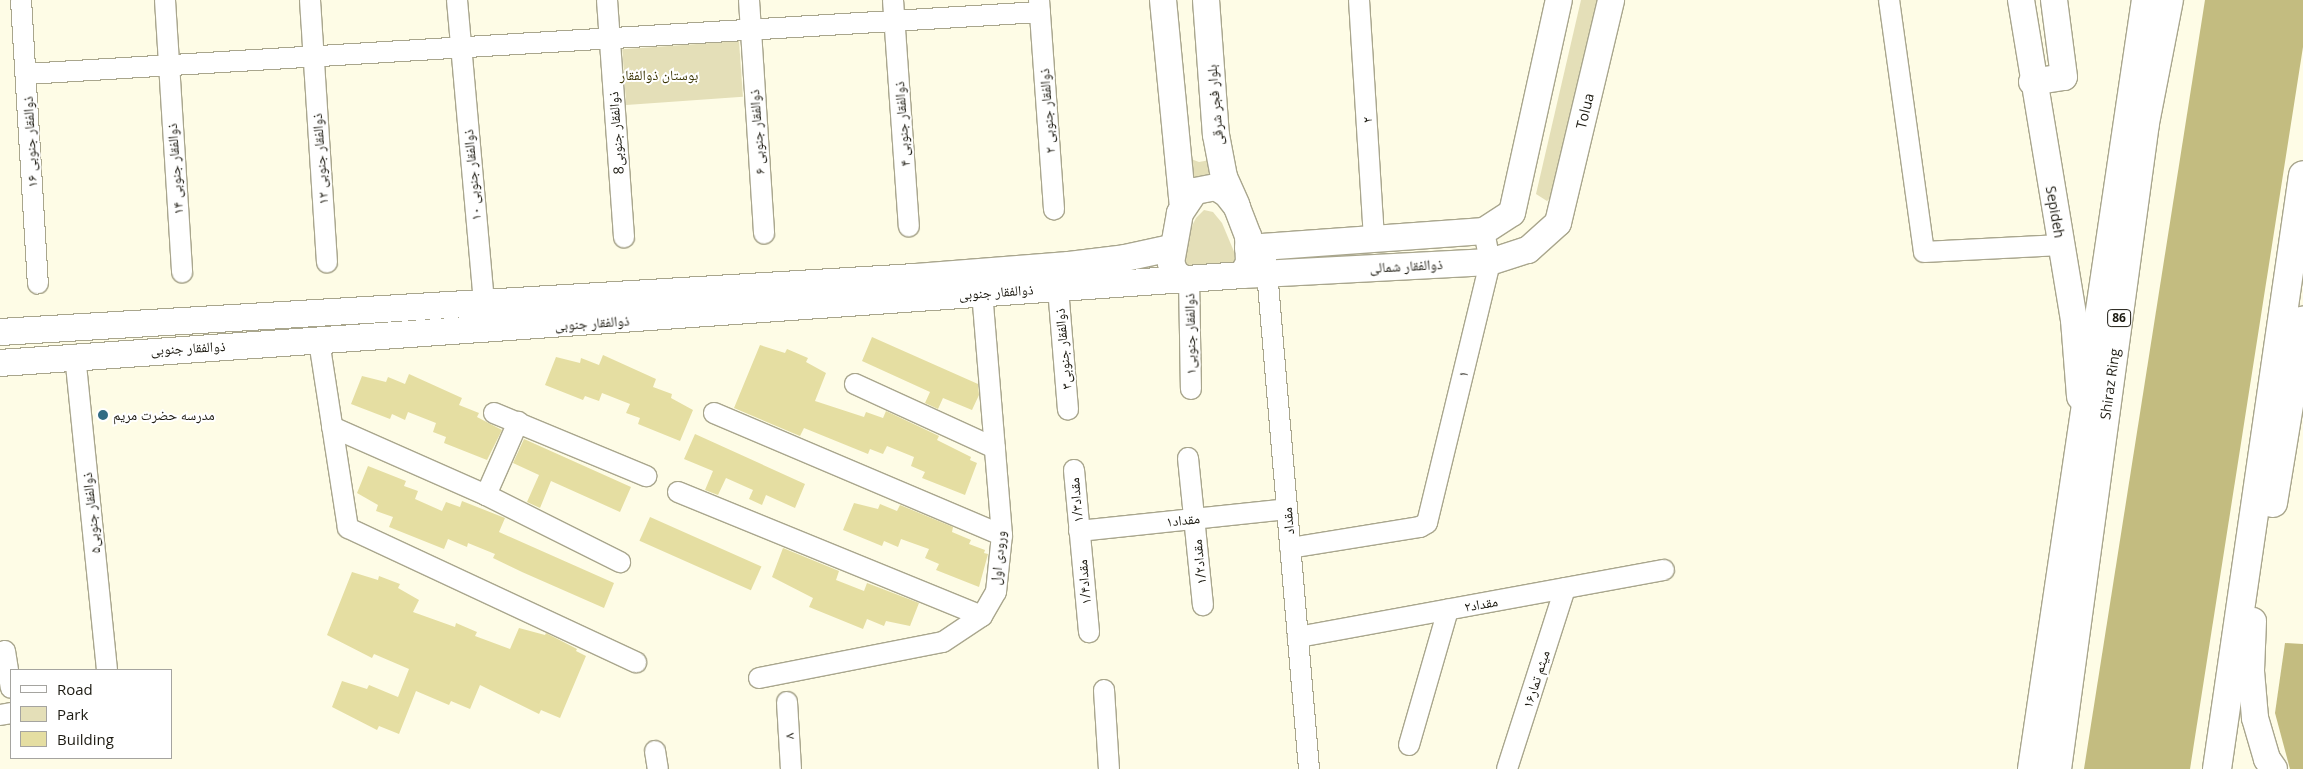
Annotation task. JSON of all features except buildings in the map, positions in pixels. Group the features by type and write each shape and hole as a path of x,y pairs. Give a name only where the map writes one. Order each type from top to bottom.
{"highway":[{"path":"2032,769 2146,0"},
{"name":"Shiraz Ring","path":"2057,769 2145,123 2169,0"},
{"path":"2218,769 2303,175"},
{"path":"2218,769 2253,621 2303,320"}],"main road":[{"path":"1164,0 1183,206"},
{"name":"بلوار فجر شرقی","path":"1206,0 1215,124 1224,177 1248,236 1256,247"},
{"path":"1558,223 1512,213 1559,0"},
{"name":"Tolua","path":"1558,223 1612,0"},
{"name":"Sepideh","path":"2021,0 2032,82 2061,245 2077,349 2082,425"},
{"path":"2032,82 2064,77 2054,0"},
{"path":"1176,119 1184,142 1192,148 1200,148 1208,141 1215,124"},
{"path":"1187,279 1176,274 1171,263 1171,248 1183,206 1194,191 1206,187 1216,187 1227,194 1237,207"},
{"name":"ذوالفقار شمالی","path":"1256,247 1484,231 1512,213"},
{"name":"ذوالفقار شمالی","path":"1187,279 1490,262 1528,250 1558,223"},
{"path":"1254,274 1249,263 1256,247"},
{"name":"ذوالفقار جنوبی","path":"0,332 673,292 1042,267 1125,258 1171,248"},
{"name":"ذوالفقار جنوبی","path":"0,363 75,355 674,317 1187,279"},
{"path":"673,292 674,317"},
{"path":"2253,621 2251,670 2255,718 2267,759 2274,769"}],"street":[{"name":"۱۶ ذوالفقار جنوبی","path":"21,0 38,283"},
{"name":"۱۴ ذوالفقار جنوبی","path":"165,0 182,272"},
{"name":"۱۲ ذوالفقار جنوبی","path":"310,0 327,262"},
{"name":"۱۰ ذوالفقار جنوبی","path":"457,0 484,302"},
{"name":"8ذوالفقار جنوبی","path":"606,0 624,237"},
{"name":"۶ ذوالفقار جنوبی","path":"749,0 764,234"},
{"name":"۴ ذوالفقار جنوبی","path":"893,0 909,226"},
{"name":"۲","path":"1359,0 1374,240"},
{"path":"1889,0 1924,252 2061,245"},
{"path":"26,74 895,21 1039,6"},
{"name":"۲ ذوالفقار جنوبی","path":"1039,6 1054,209"},
{"name":"۱","path":"1290,548 1420,527 1427,523 1490,262 1484,231"},
{"name":"مقداد","path":"1254,274 1287,508 1309,769"},
{"name":"ذوالفقار جنوبی۱","path":"1187,279 1192,389"},
{"name":"ذوالفقار جنوبی۳","path":"1058,288 1068,410"},
{"name":"ورودی اول","path":"759,678 943,642 982,616 996,592 1002,535 982,293"},
{"path":"319,341 348,528 636,662"},
{"name":"ذوالفقار جنوبی۵","path":"75,355 107,669"},
{"path":"855,384 995,448"},
{"path":"494,413 646,476"},
{"path":"714,413 1002,535"},
{"path":"486,495 518,422"},
{"path":"332,427 486,495 620,562"},
{"name":"مقداد۱/۲","path":"1188,458 1204,606"},
{"name":"مقداد۱/۳","path":"1074,470 1079,531"},
{"path":"678,492 982,616"},
{"name":"مقداد۱","path":"1079,531 1287,508"},
{"name":"مقداد۱/۴","path":"1079,531 1089,632"},
{"name":"مقداد۲","path":"1298,637 1664,570"},
{"name":"میثم تمار۱۶","path":"1507,769 1565,588"},
{"path":"1409,744 1448,610"},
{"path":"5,650 10,682"},
{"path":"1104,690 1109,769"},
{"path":"2024,769 2043,692"},
{"name":"۸","path":"787,702 791,769"}],"green space":[{"path":"1581,0 1598,0 1552,197 1547,201 1536,194"},
{"name":"بوستان ذوالفقار","path":"739,41 743,97 626,105 622,49"},
{"path":"1191,159 1199,162 1210,160 1219,181 1190,184"},
{"path":"1204,210 1213,212 1222,223 1235,254 1234,268 1188,275 1179,252 1196,218"}],"shaded area":[{"path":"2205,0 2303,0 2303,47 2190,769 2084,769"},
{"path":"2285,643 2303,644 2303,769 2290,769 2275,713"}],"place":[{"name":"مدرسه حضرت مریم","path":"103,415"}]}
